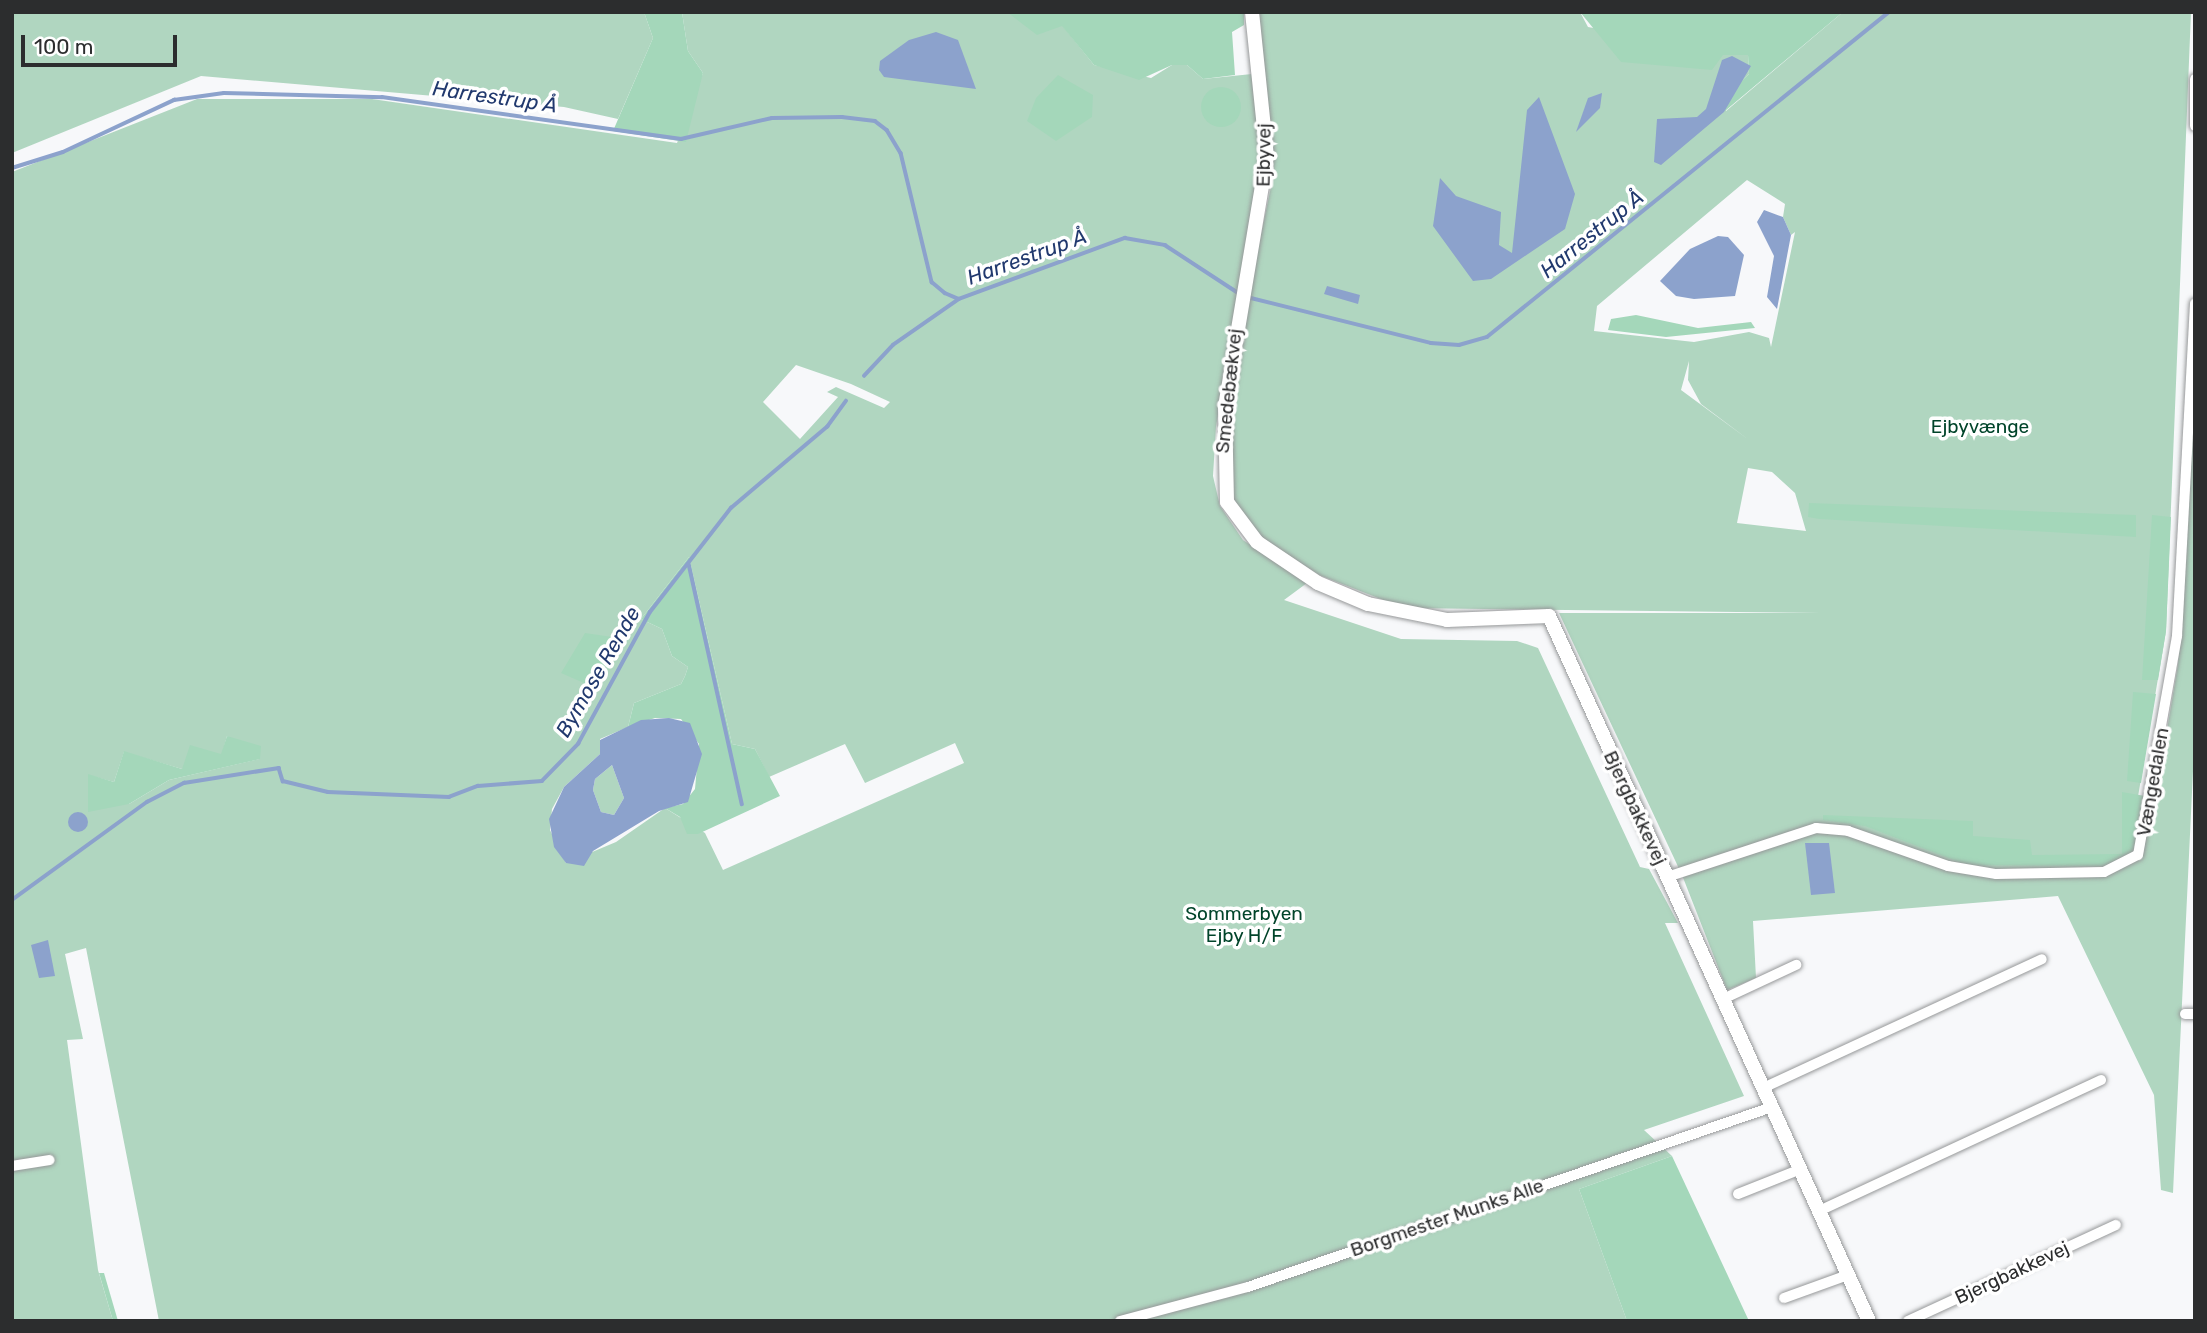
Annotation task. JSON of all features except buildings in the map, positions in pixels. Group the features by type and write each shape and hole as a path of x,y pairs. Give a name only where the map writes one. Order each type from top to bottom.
{"street":[{"name":"Ejbyvej","path":"1242,296 1267,156 1252,12"},
{"path":"2195,79 2195,126"},
{"name":"Smedebækvej","path":"1242,296 1222,477 1238,522 1257,542 1318,583 1405,616 1549,616"},
{"name":"Vængedalen","path":"1667,877 1816,828 1848,831 1948,866 1996,874 2104,872 2138,855 2177,636 2195,303"},
{"name":"Bjergbakkevej","path":"1549,616 1869,1321"},
{"path":"1763,1088 2042,959"},
{"path":"1723,999 1796,965"},
{"path":"1819,1211 2101,1080"},
{"name":"Borgmester Munks Alle","path":"1120,1321 1248,1287 1772,1107"},
{"path":"12,1166 50,1160"},
{"path":"1738,1194 1801,1169"},
{"name":"Bjergbakkevej","path":"1908,1321 2116,1225"},
{"path":"1784,1298 1848,1275"}],"green space":[{"path":"12,12 644,12 653,38 618,119 564,107 201,76 12,153"},
{"path":"644,12 682,12 688,51 703,73 686,142 613,131 653,38"},
{"name":"Sommerbyen Ejby H/F","path":"682,12 1007,12 1062,25 1094,65 1151,78 1172,65 1187,65 1203,79 1252,74 1260,158 1216,427 1213,476 1220,506 1243,540 1307,583 1284,600 1401,639 1517,641 1538,648 1640,867 1649,869 1678,923 1665,923 1744,1096 1644,1130 1672,1156 1579,1189 1627,1321 159,1321 86,948 65,954 83,1039 67,1040 98,1270 113,1321 12,1321 12,172 197,99 372,99 677,143 703,73 688,51","holes":["796,365 851,384 890,402 884,408 836,387 827,392 838,397 800,439 763,402","689,557 732,744 755,749 769,777 845,744 865,783 955,743 964,763 723,870 705,833 665,808 616,842 566,863 550,830 552,809 564,787 600,754 600,739 628,727 634,703 681,684 688,667 672,656 662,629 641,619","227,736 259,759 169,780 129,804 88,775 114,782 124,752 182,769 222,754"]},
{"path":"1007,12 1244,12 1244,25 1232,32 1235,75 1203,79 1187,65 1172,65 1139,80 1094,65 1062,26 1037,35"},
{"name":"Ejbyvænge","path":"1259,12 1580,12 1588,27 1748,55 1749,74 1725,96 1726,111 1843,12 2191,12 2166,631 2129,850 2157,790 2178,664 2195,377 2195,729 2173,1193 2161,1190 2154,1095 2058,896 1753,921 1756,978 1727,990 1682,875 1559,613 1821,613 1404,608 1319,575 1259,536 1233,502 1228,433 1242,326 1274,172","holes":["1747,180 1785,204 1783,217 1791,235 1795,232 1771,347 1769,338 1749,332 1694,342 1594,331 1597,306","1689,361 1688,380 1701,404 1749,440 1681,390","1748,468 1772,472 1795,493 1806,531 1737,523"]},
{"path":"1580,12 1843,12 1725,111 1725,96 1749,74 1748,55 1723,55 1712,70 1621,62"},
{"path":"1058,75 1093,95 1092,117 1056,141 1027,121 1036,98"},
{"path":"1221,87 1229,88 1235,93 1240,99 1240,115 1235,121 1229,126 1221,127 1213,126 1207,121 1202,115 1201,107 1202,99 1207,93 1213,88"},
{"path":"1636,315 1698,328 1751,322 1755,328 1666,337 1608,330 1611,319"},
{"path":"1809,503 2136,515 2136,537 1819,519 1808,517"},
{"path":"2152,515 2171,517 2166,631 2158,680 2142,680"},
{"path":"689,557 732,744 755,749 780,796 698,834 687,834 680,817 665,808 683,804 695,789 699,744 681,719 655,718 628,727 634,703 681,684 685,676 688,667 672,656 662,629 641,619"},
{"path":"585,633 619,638 593,687 561,673"},
{"path":"2133,692 2156,694 2141,783 2127,781"},
{"path":"227,736 261,746 260,759 169,780 129,804 88,812 88,774 114,782 124,751 182,769 190,745 221,754"},
{"path":"612,765 624,798 614,815 601,812 593,790 595,779"},
{"path":"2122,792 2145,796 2135,852 2126,866 1967,865 1865,826 1823,820 1823,815 1973,821 1973,836 2030,840 2032,855 2122,854"},
{"path":"1672,1156 1749,1321 1627,1321 1579,1189"},
{"path":"99,1273 104,1273 118,1321 113,1321"}],"water":[{"path":"936,32 958,40 976,89 884,77 879,70 880,61 909,40"},
{"path":"1732,56 1751,66 1724,112 1661,165 1654,162 1657,119 1697,117 1706,109 1722,60"},
{"path":"1602,93 1600,108 1576,132 1588,98"},
{"path":"1539,97 1575,194 1565,229 1491,279 1473,281 1433,226 1440,178 1456,196 1501,212 1499,245 1512,253 1527,110"},
{"path":"1764,210 1783,217 1791,235 1777,309 1767,297 1774,256 1757,222"},
{"path":"1718,236 1728,237 1744,255 1735,296 1694,299 1676,296 1660,281 1690,249"},
{"path":"1327,286 1360,295 1358,304 1324,294"},
{"path":"669,718 690,723 702,754 688,802 659,811 593,851 584,866 566,863 554,847 549,819 564,787 600,754 600,740 641,720","holes":["612,765 624,798 614,815 601,812 593,790 595,779"]},
{"path":"78,812 85,815 88,822 85,829 78,832 71,829 68,822 71,815"},
{"path":"1805,843 1829,843 1835,893 1811,895"},
{"path":"48,940 55,976 39,978 31,945"}],"waterway":[{"name":"Harrestrup Å","path":"1247,297 1431,343 1459,345 1487,337 1889,12"},
{"name":"Harrestrup Å","path":"12,168 63,152 174,100 224,93 382,97 681,139 772,118 842,117 875,121 887,130 901,153 932,282 945,293 959,299 1125,238 1165,245 1240,294"},
{"name":"Bymose Rende","path":"864,376 893,345 959,299"},
{"name":"Bymose Rende","path":"12,900 147,802 184,783 279,768 283,781 328,792 449,797 478,786 542,781 578,744 650,612 731,508 827,427 846,401"},
{"path":"689,564 742,804"}]}
